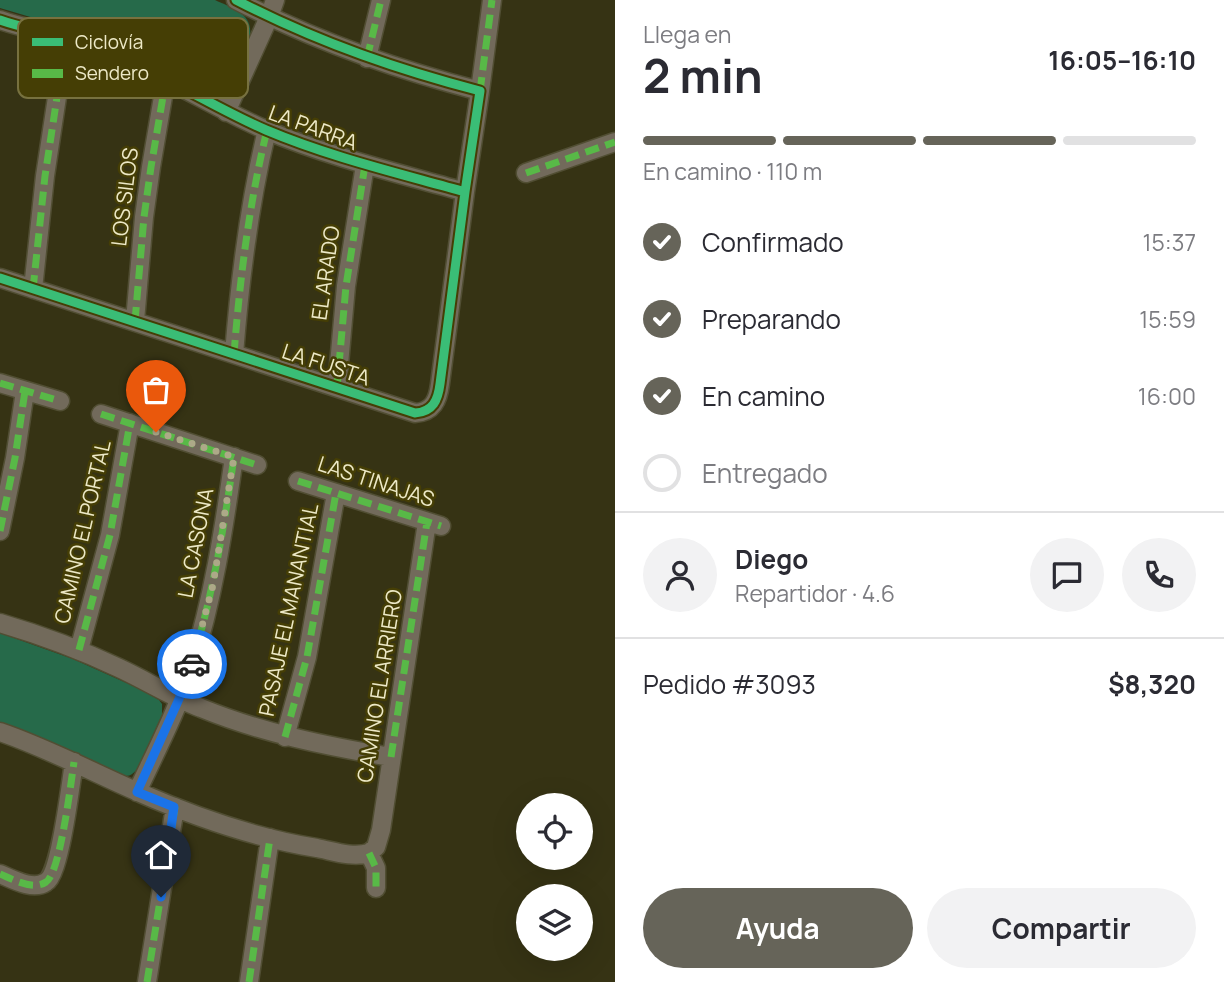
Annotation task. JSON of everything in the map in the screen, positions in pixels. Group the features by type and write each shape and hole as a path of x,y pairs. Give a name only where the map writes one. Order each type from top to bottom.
{"street":[{"path":"236,0 272,9 326,42 367,58 480,91"},
{"path":"367,58 381,0"},
{"path":"465,192 492,0"},
{"path":"248,63 272,9"},
{"name":"LA PARRA","path":"0,20 18,25"},
{"path":"33,289 45,176 57,98"},
{"name":"LOS SILOS","path":"135,321 144,218 163,98"},
{"name":"LA PARRA","path":"201,98 267,130 365,165 465,192"},
{"path":"226,112 232,98"},
{"path":"234,354 246,232 267,130"},
{"path":"526,173 615,142"},
{"name":"EL ARADO","path":"337,387 346,286 365,165"},
{"name":"LA FUSTA","path":"0,278 415,413 432,407 439,394 465,192"},
{"path":"0,383 60,401"},
{"path":"0,531 25,391"},
{"path":"101,414 257,465"},
{"name":"CAMINO EL PORTAL","path":"79,650 110,535 130,423"},
{"name":"LA CASONA","path":"137,792 191,668 213,585 234,457"},
{"name":"LAS TINAJAS","path":"298,481 434,524"},
{"name":"PASAJE EL MANANTIAL","path":"285,737 307,657 336,493"},
{"name":"CAMINO EL ARRIERO","path":"369,853 376,847 381,830 391,757 434,524"},
{"path":"0,623 79,650 179,699 246,725 285,737 391,757"},
{"path":"0,732 205,819 270,838 353,855 369,853 376,868 376,888"},
{"path":"0,874 33,885 49,880 60,848 74,762"},
{"path":"147,982 174,807"},
{"path":"249,982 270,838"}],"green space":[{"path":"0,0 215,0 240,12 246,18 34,18 0,8"},
{"path":"0,633 73,659 159,700 162,704 162,715 134,772 129,776 121,775 0,722"}],"marked path":[{"path":"367,58 381,0"},
{"path":"480,91 492,0"},
{"path":"33,289 45,176 57,98"},
{"path":"135,321 144,217 163,98"},
{"path":"234,354 246,241 267,130"},
{"path":"526,173 615,142"},
{"path":"337,387 346,286 365,165"},
{"path":"0,383 60,401"},
{"path":"0,531 25,391"},
{"path":"101,414 257,465"},
{"path":"79,650 110,535 130,423"},
{"path":"179,699 206,610 234,457"},
{"path":"298,481 441,526"},
{"path":"285,737 307,657 336,493"},
{"path":"391,757 427,522"},
{"path":"0,874 35,885 46,882 51,875 64,826 74,762"},
{"path":"147,982 175,807"},
{"path":"249,982 270,838"},
{"path":"369,853 376,868 376,888"}],"cycle path":[{"path":"0,278 415,413 430,408 438,395 440,384 480,91 355,53 236,0"},
{"path":"0,20 18,25"},
{"path":"202,98 290,140 465,192"}],"way so far":[{"path":"156,432 234,457 213,585 192,664"}],"route":[{"path":"161,897 174,807 137,792 192,664"}]}
